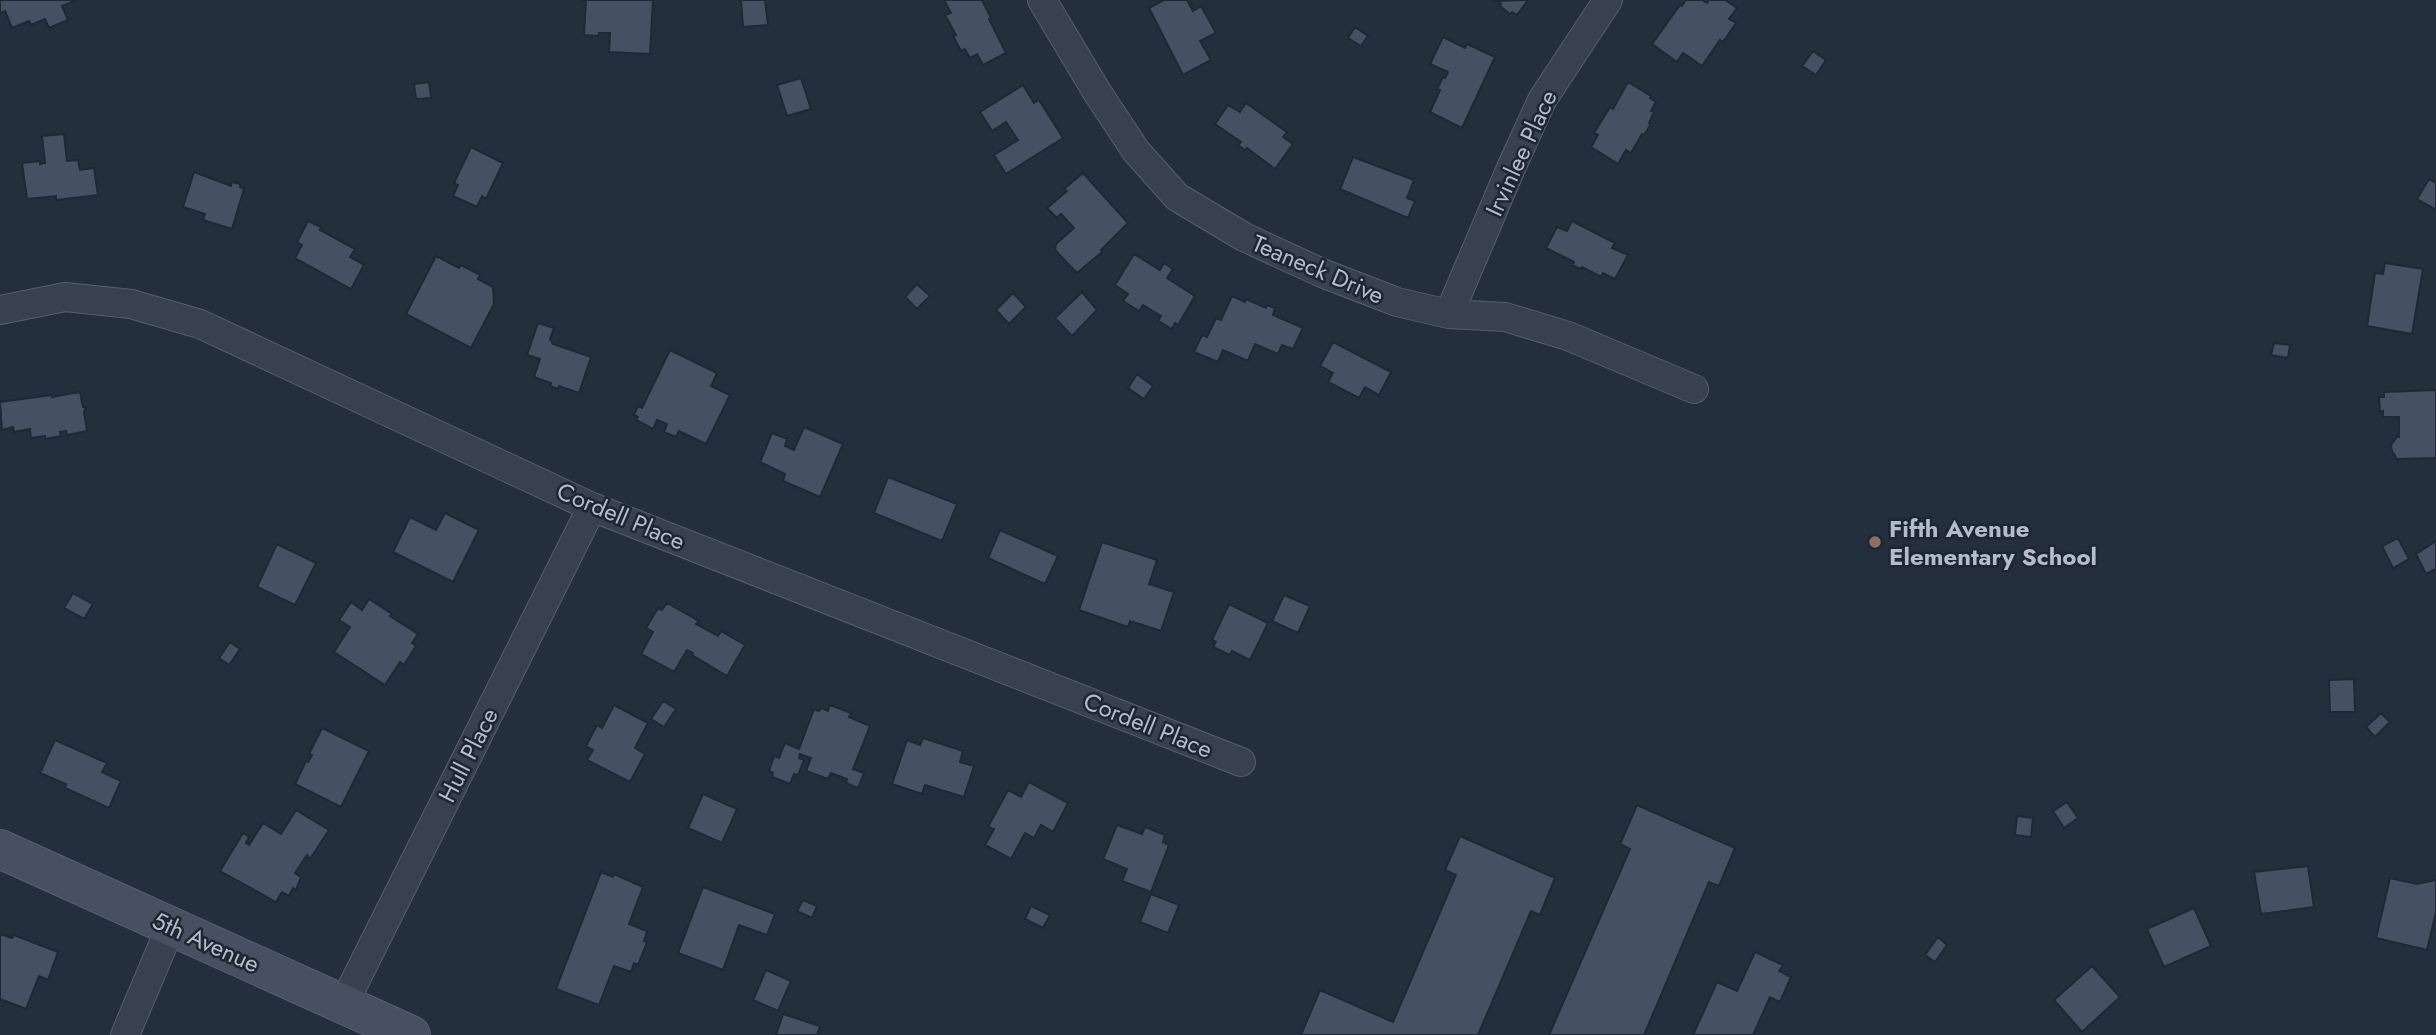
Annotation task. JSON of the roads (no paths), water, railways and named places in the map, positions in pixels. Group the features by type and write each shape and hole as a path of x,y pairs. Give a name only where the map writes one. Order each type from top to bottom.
{"street":[{"name":"Teaneck Drive","path":"1042,0 1136,151 1177,197 1244,237 1322,273 1397,302 1449,314 1505,317 1568,336 1694,389"},
{"name":"Irvinlee Place","path":"1449,314 1542,100 1608,0"},
{"name":"Cordell Place","path":"0,310 65,297 131,304 200,324 593,507 1241,762"},
{"name":"Hull Place","path":"344,1003 593,507"},
{"name":"5th Avenue","path":"0,849 411,1035"},
{"path":"125,1035 171,926"}],"place":[{"name":"Fifth Avenue Elementary School","path":"1875,542"}]}
